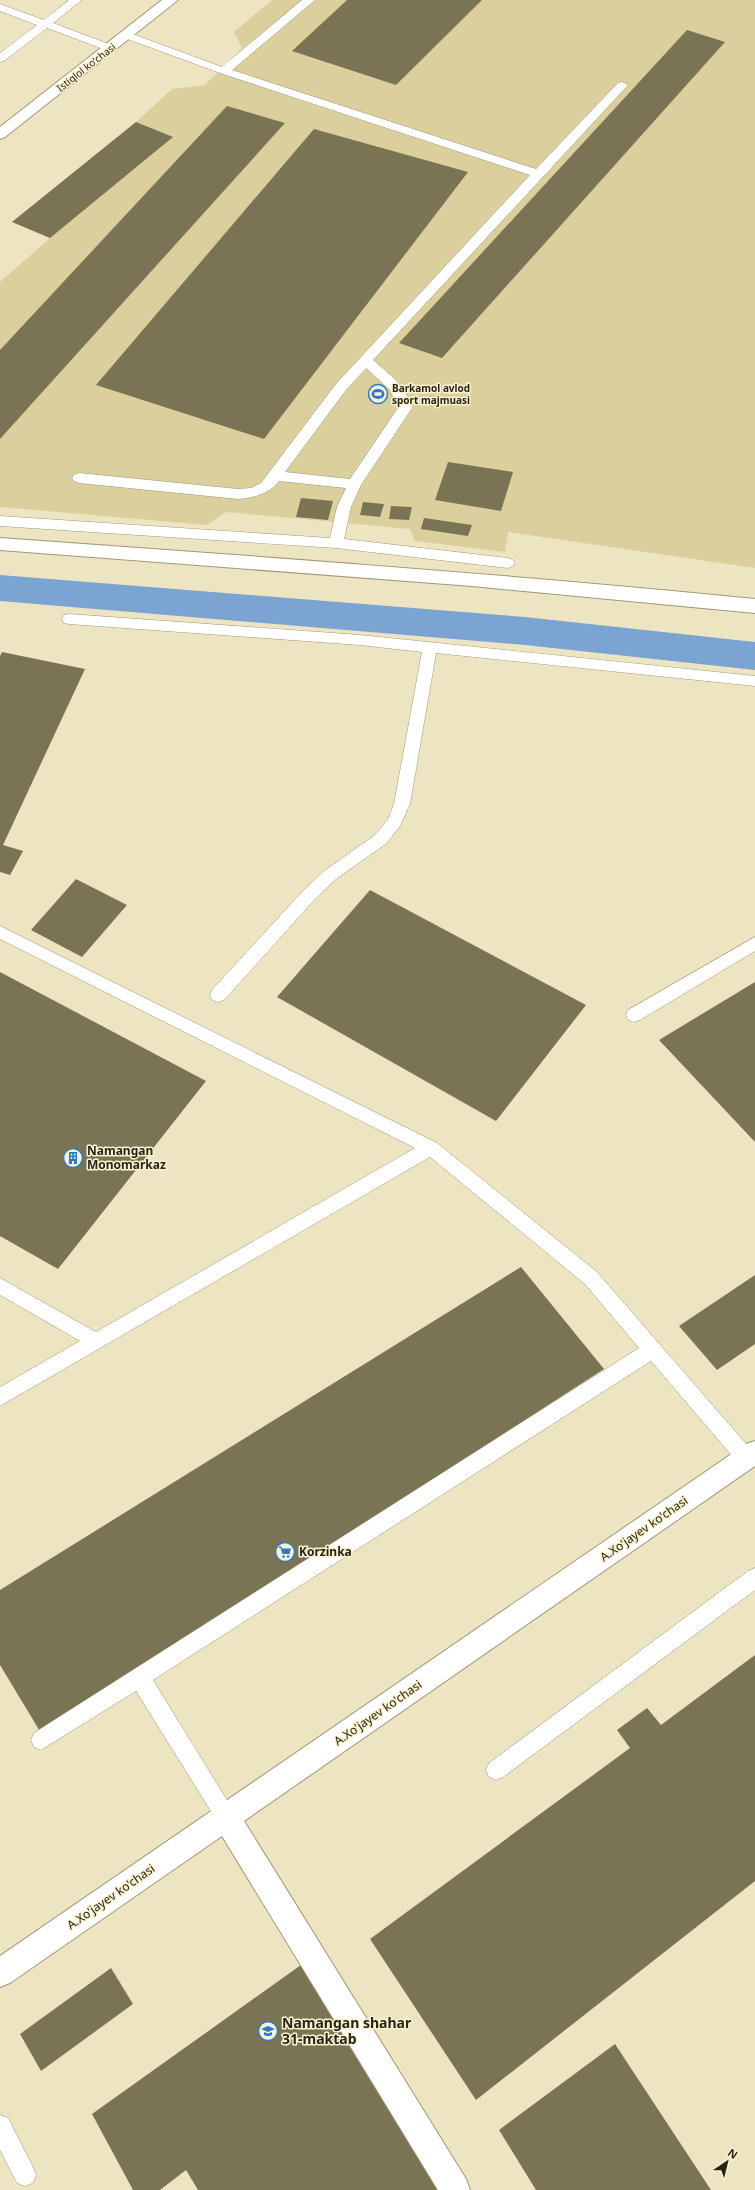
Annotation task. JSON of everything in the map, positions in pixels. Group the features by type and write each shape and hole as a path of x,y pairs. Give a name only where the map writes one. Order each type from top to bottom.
{"street":[{"name":"Istiqlol koʻchasi","path":"0,134 171,0"},
{"path":"0,544 366,570 613,591 755,606"},
{"name":"A.Xo'jayev ko'chasi","path":"0,1973 750,1455"},
{"path":"226,1817 455,2190"}],"lane":[{"path":"0,59 76,0"},
{"path":"224,71 309,0"},
{"path":"0,7 110,48"},
{"path":"126,35 224,71 538,174"},
{"path":"79,478 249,494 261,491 275,476 341,387 365,360 622,85"},
{"path":"336,543 344,508 354,484 405,408 404,398 397,389 365,360"},
{"path":"275,476 354,484"},
{"path":"0,521 336,543 508,563"},
{"path":"69,619 360,640 755,681"},
{"path":"218,996 308,896 330,875 381,840 395,822 402,804 430,647"},
{"path":"0,932 431,1148 590,1278 653,1350 750,1455"},
{"path":"634,1015 755,943"},
{"path":"0,1396 431,1148"},
{"path":"0,1286 96,1341"},
{"path":"41,1740 653,1350"},
{"path":"496,1770 755,1578"},
{"path":"140,1678 226,1817"},
{"path":"0,2126 25,2175"}],"shaded area":[{"name":"Barkamol avlod sport majmuasi","path":"272,0 755,0 755,568 508,532 505,552 415,541 410,529 226,512 207,525 0,507 0,282 50,238 12,222 136,122 172,89 205,85 242,48 234,32"}],"building":[{"path":"347,0 482,0 396,85 292,51"},
{"path":"687,30 725,42 442,358 399,343"},
{"path":"227,106 285,123 0,439 0,350"},
{"path":"136,122 173,137 50,238 12,222"},
{"path":"314,129 468,172 264,439 96,385"},
{"path":"448,462 513,472 501,511 435,500"},
{"path":"301,498 333,501 328,520 296,517"},
{"path":"363,502 384,504 380,517 360,515"},
{"path":"391,506 412,507 409,520 389,519"},
{"path":"424,518 472,525 468,536 421,529"},
{"path":"2,652 85,669 3,845 23,851 10,875 0,872 0,656"},
{"path":"76,879 127,905 82,957 31,930"},
{"path":"370,890 586,1005 496,1121 277,997"},
{"name":"Namangan Monomarkaz","path":"0,972 206,1081 58,1269 0,1236"},
{"path":"755,982 755,1142 659,1040"},
{"path":"521,1267 604,1369 41,1733 0,1665 0,1590"},
{"path":"755,1275 755,1344 717,1370 679,1326"},
{"path":"755,1655 755,1881 476,2100 370,1939 630,1748 617,1730 647,1708 661,1725"},
{"name":"Namangan shahar 31-maktab","path":"308,1960 449,2190 198,2190 186,2170 160,2190 133,2190 92,2114"},
{"path":"111,1968 133,2004 41,2071 20,2034"},
{"path":"615,2044 711,2190 536,2190 499,2130"}],"waterway":[{"path":"0,588 525,631 755,656"}],"place":[{"name":"Barkamol avlod sport majmuasi","path":"378,394"},
{"name":"Namangan Monomarkaz","path":"73,1158"},
{"name":"Korzinka","path":"285,1552"},
{"name":"Namangan shahar 31-maktab","path":"268,2031"}]}
